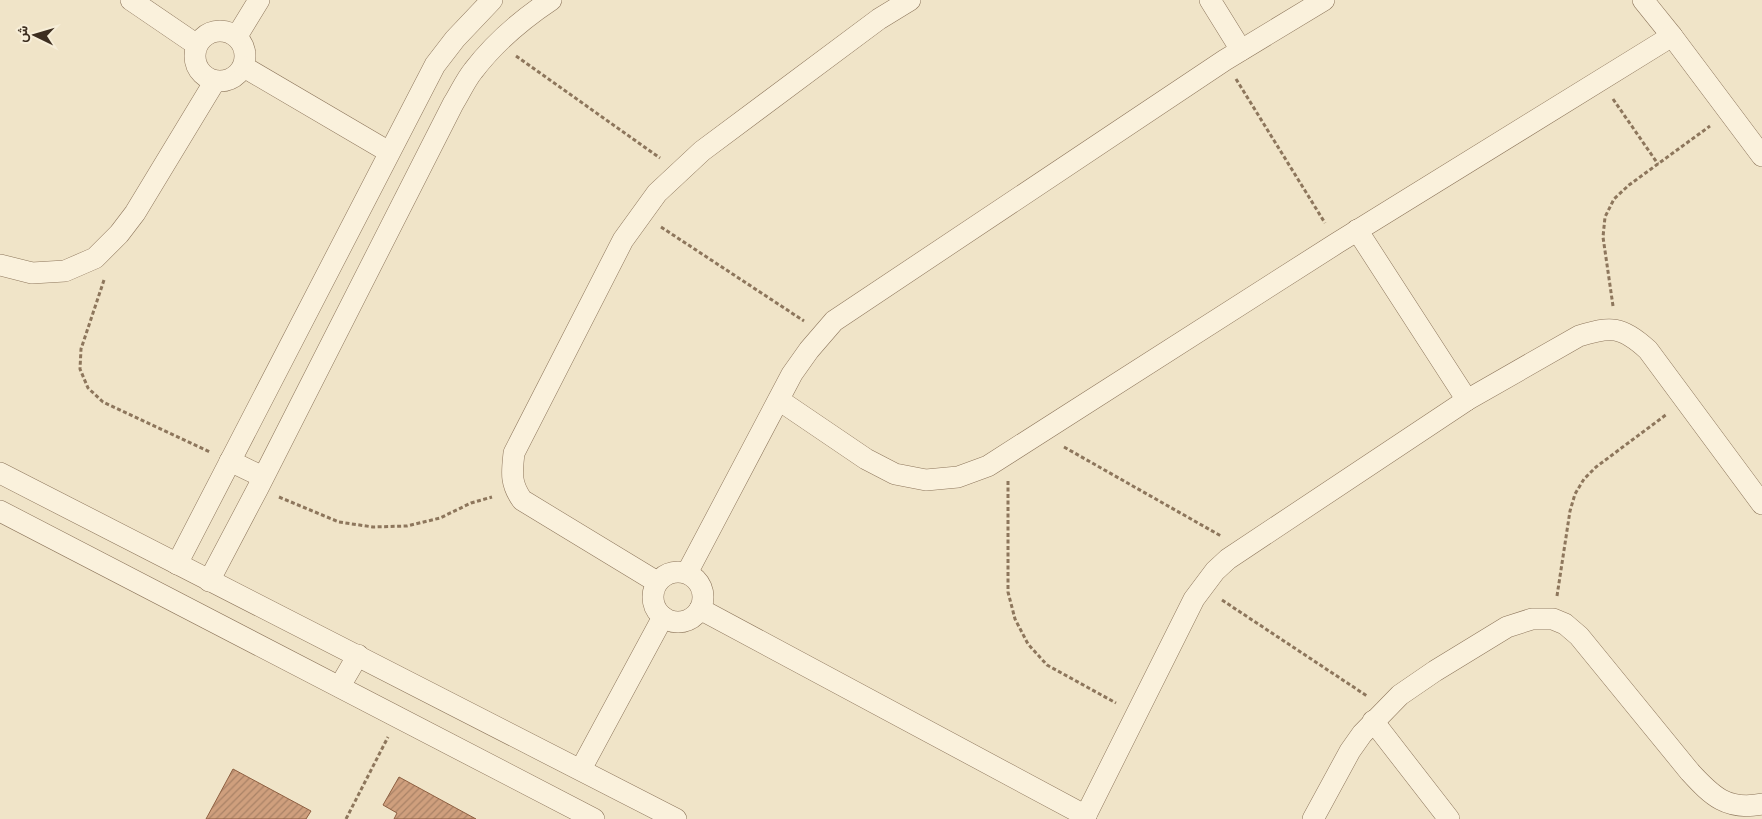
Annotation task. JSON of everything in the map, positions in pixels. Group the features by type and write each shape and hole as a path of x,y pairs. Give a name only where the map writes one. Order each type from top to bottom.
{"street":[{"path":"131,0 197,45"},
{"path":"237,36 259,0"},
{"path":"177,564 435,65 455,39 492,0"},
{"path":"209,580 453,104 472,72 496,43 525,18 551,0"},
{"path":"658,582 522,500 515,490 512,477 514,453 623,240 657,193 702,151 879,18 910,0"},
{"path":"1210,0 1233,55"},
{"path":"686,573 792,374 834,321 1233,55 1324,0"},
{"path":"1643,0 1762,156"},
{"path":"219,30 237,36 242,42 246,58 244,67 235,77 228,80 215,81 200,71 196,63 195,54 197,45 202,38 210,32 219,30"},
{"path":"779,400 866,459 895,474 926,480 958,477 988,466 1357,230 1672,36"},
{"path":"244,67 389,152"},
{"path":"0,265 32,273 65,270 96,258 119,234 135,213 215,81"},
{"path":"1357,230 1467,400"},
{"path":"700,609 1085,817 1194,599 1215,571 1228,559 1467,400 1579,336 1598,330 1616,329 1634,337 1648,350 1762,504"},
{"path":"230,460 260,482"},
{"path":"0,473 676,819"},
{"path":"49,537 64,506"},
{"path":"0,511 594,819"},
{"path":"670,572 686,573 693,576 702,588 703,602 700,609 690,619 683,621 669,620 658,612 653,601 655,588 658,582 670,572"},
{"path":"581,769 663,617"},
{"path":"1313,819 1350,751 1379,715 1400,696 1435,671 1507,627 1532,619 1553,619 1566,624 1579,636 1690,772 1709,792 1725,802 1744,806 1762,804"},
{"path":"340,686 358,655"},
{"path":"1379,715 1449,819"}],"path":[{"path":"496,43 679,171"},
{"path":"1233,55 1337,243"},
{"path":"1600,81 1658,164"},
{"path":"1616,329 1603,237 1605,217 1614,199 1628,185 1730,112"},
{"path":"642,214 823,333"},
{"path":"104,278 81,349 80,369 88,388 103,402 230,460"},
{"path":"1553,619 1570,511 1575,494 1596,467 1685,400"},
{"path":"1040,433 1244,549"},
{"path":"1008,452 1008,592 1015,619 1028,644 1047,665 1137,714"},
{"path":"260,482 339,522 373,527 407,526 440,518 471,503 515,490"},
{"path":"1202,587 1379,715"},
{"path":"346,819 399,717"}],"building":[{"path":"233,769 311,811 306,819 206,819"},
{"path":"399,777 476,819 394,819 397,813 383,805"}]}
